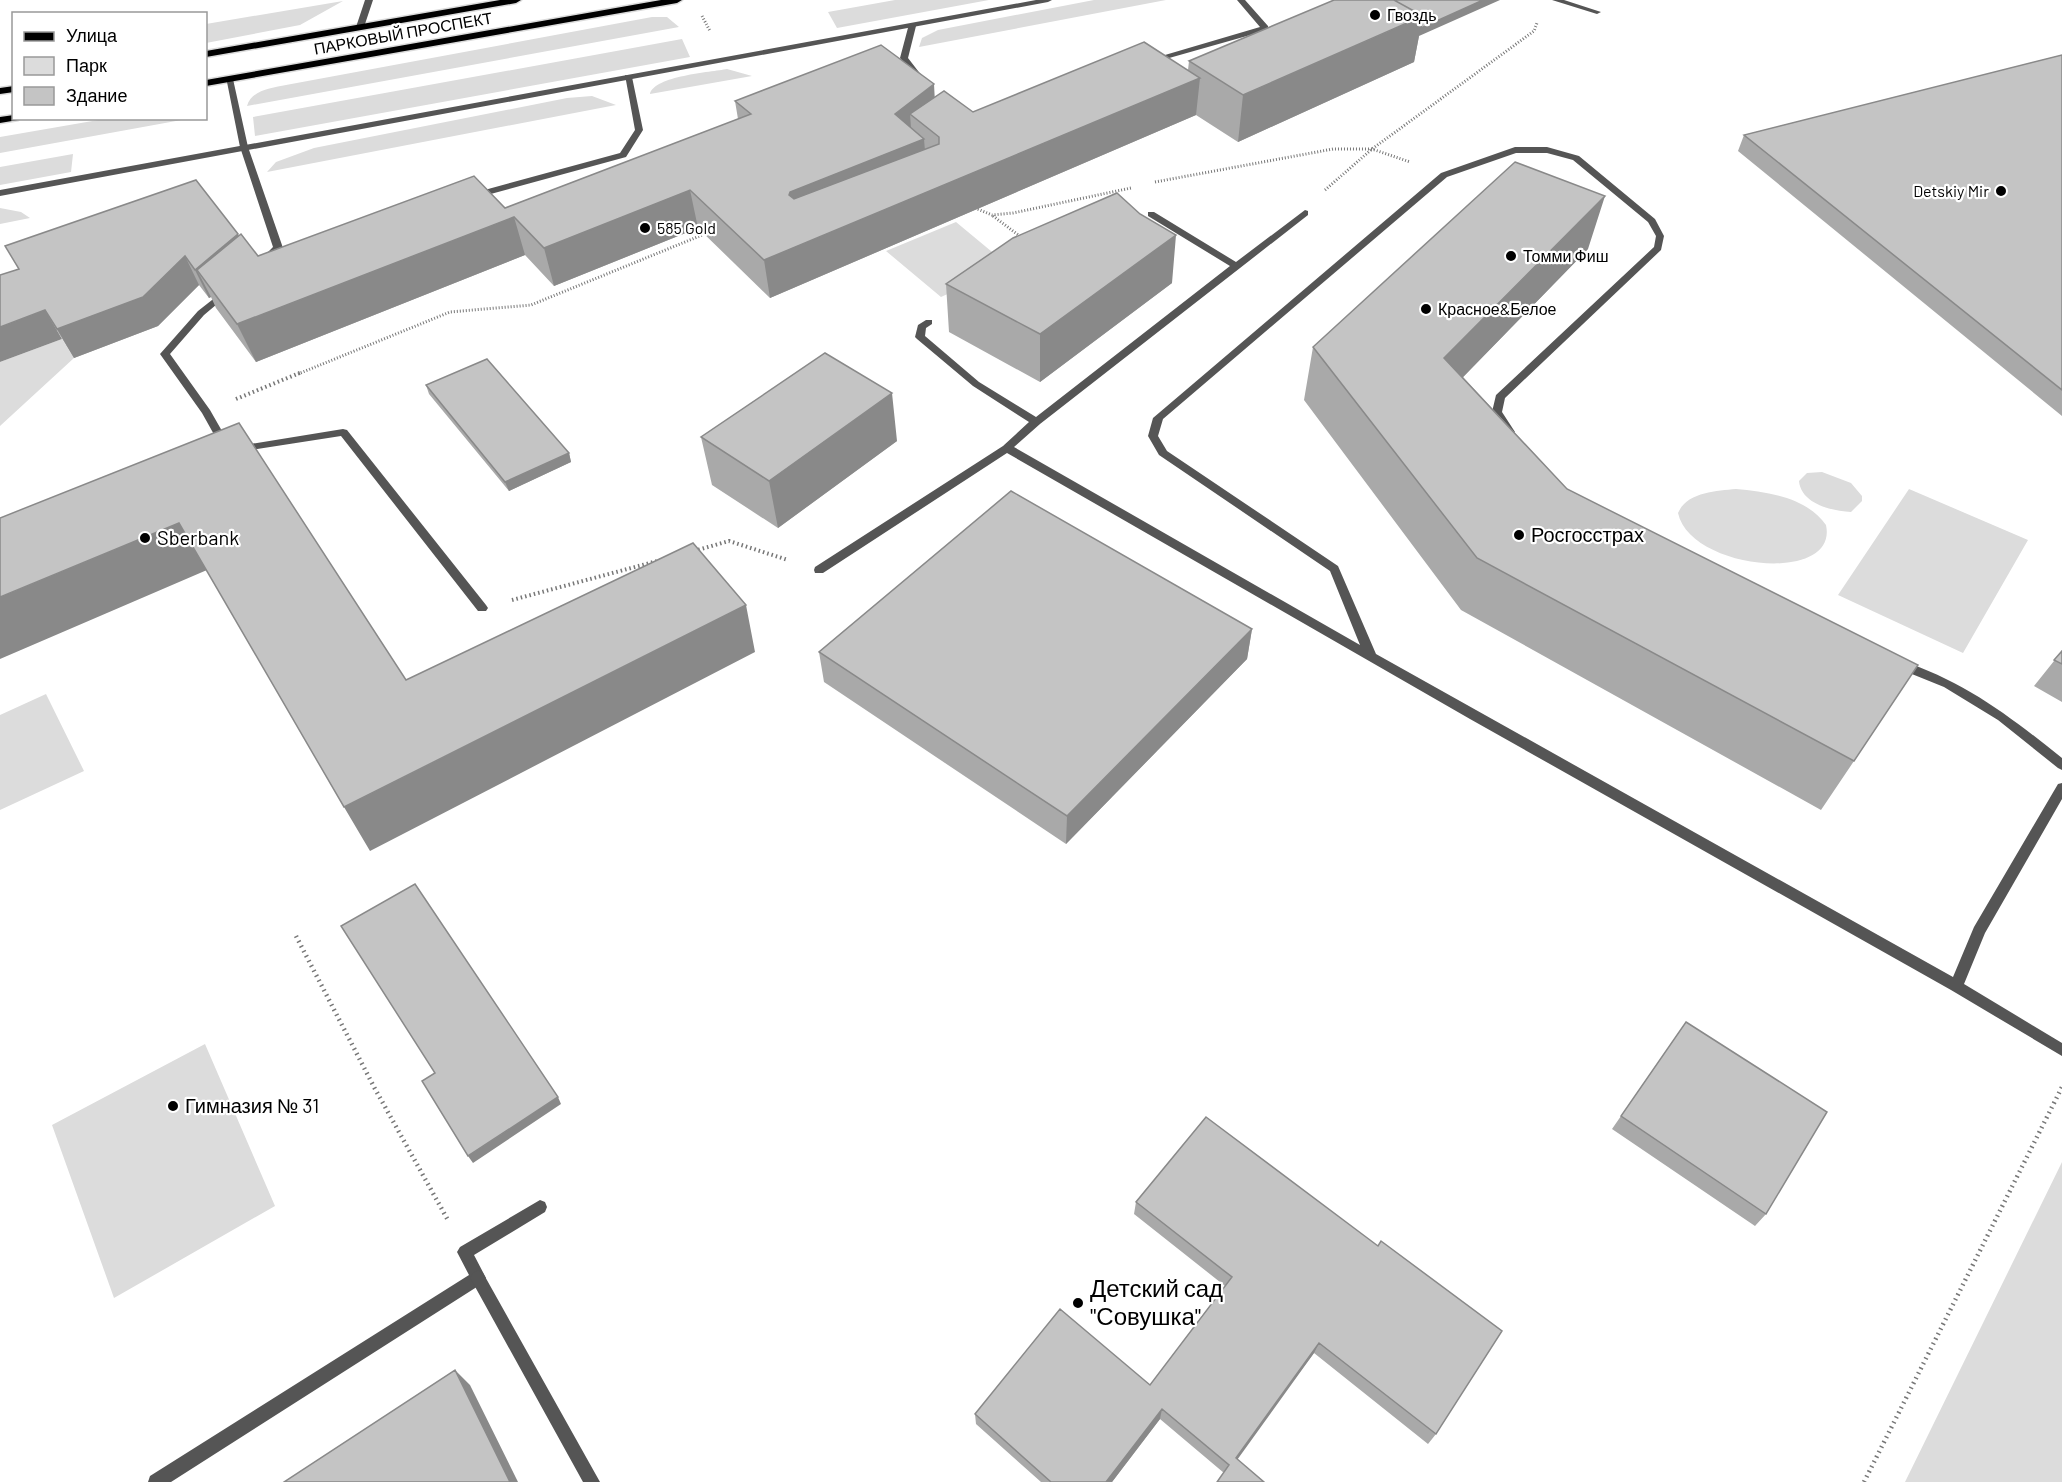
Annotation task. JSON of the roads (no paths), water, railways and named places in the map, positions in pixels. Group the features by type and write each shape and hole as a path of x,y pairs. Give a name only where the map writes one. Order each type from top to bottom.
{"main road":[{"name":"ПАРКОВЫЙ ПРОСПЕКТ","path":"207,54 516,0"},
{"name":"ПАРКОВЫЙ ПРОСПЕКТ","path":"207,83 677,0"}],"street":[{"path":"360,27 369,0"},
{"path":"0,193 1048,0"},
{"path":"1141,63 1265,28 1241,0"},
{"path":"1556,0 1597,12"},
{"path":"912,26 904,58 930,92"},
{"path":"462,199 623,155 639,130 628,77"},
{"path":"229,79 244,147 279,248"},
{"path":"1371,657 1334,569 1163,453 1153,436 1158,418 1444,175 1515,150 1547,150 1576,158 1652,221 1660,236 1658,248 1500,397 1497,412 1519,443"},
{"path":"819,570 1007,448 1036,422 1305,213"},
{"path":"1151,214 1236,266"},
{"path":"261,263 279,248 290,245"},
{"path":"228,451 206,412 165,354 201,313 235,284"},
{"path":"929,322 921,327 920,337 976,384 1036,422"},
{"path":"217,455 228,451 344,432 482,608"},
{"path":"1007,448 1371,657 1956,986 2062,1050"},
{"path":"1893,662 1948,684 2002,717 2062,765"},
{"path":"1956,986 1979,931 2062,788"},
{"path":"540,1207 465,1252 592,1482"},
{"path":"156,1482 478,1278"}],"place":[{"name":"Гвоздь","path":"1375,15"},
{"name":"Detskiy Mir","path":"2001,191"},
{"name":"585 Gold","path":"645,228"},
{"name":"Томми Фиш","path":"1511,256"},
{"name":"Красное&Белое","path":"1426,309"},
{"name":"Росгосстрах","path":"1519,535"},
{"name":"Sberbank","path":"145,538"},
{"name":"Гимназия № 31","path":"173,1106"},
{"name":"Детский сад \"Совушка\"","path":"1078,1303"}]}
